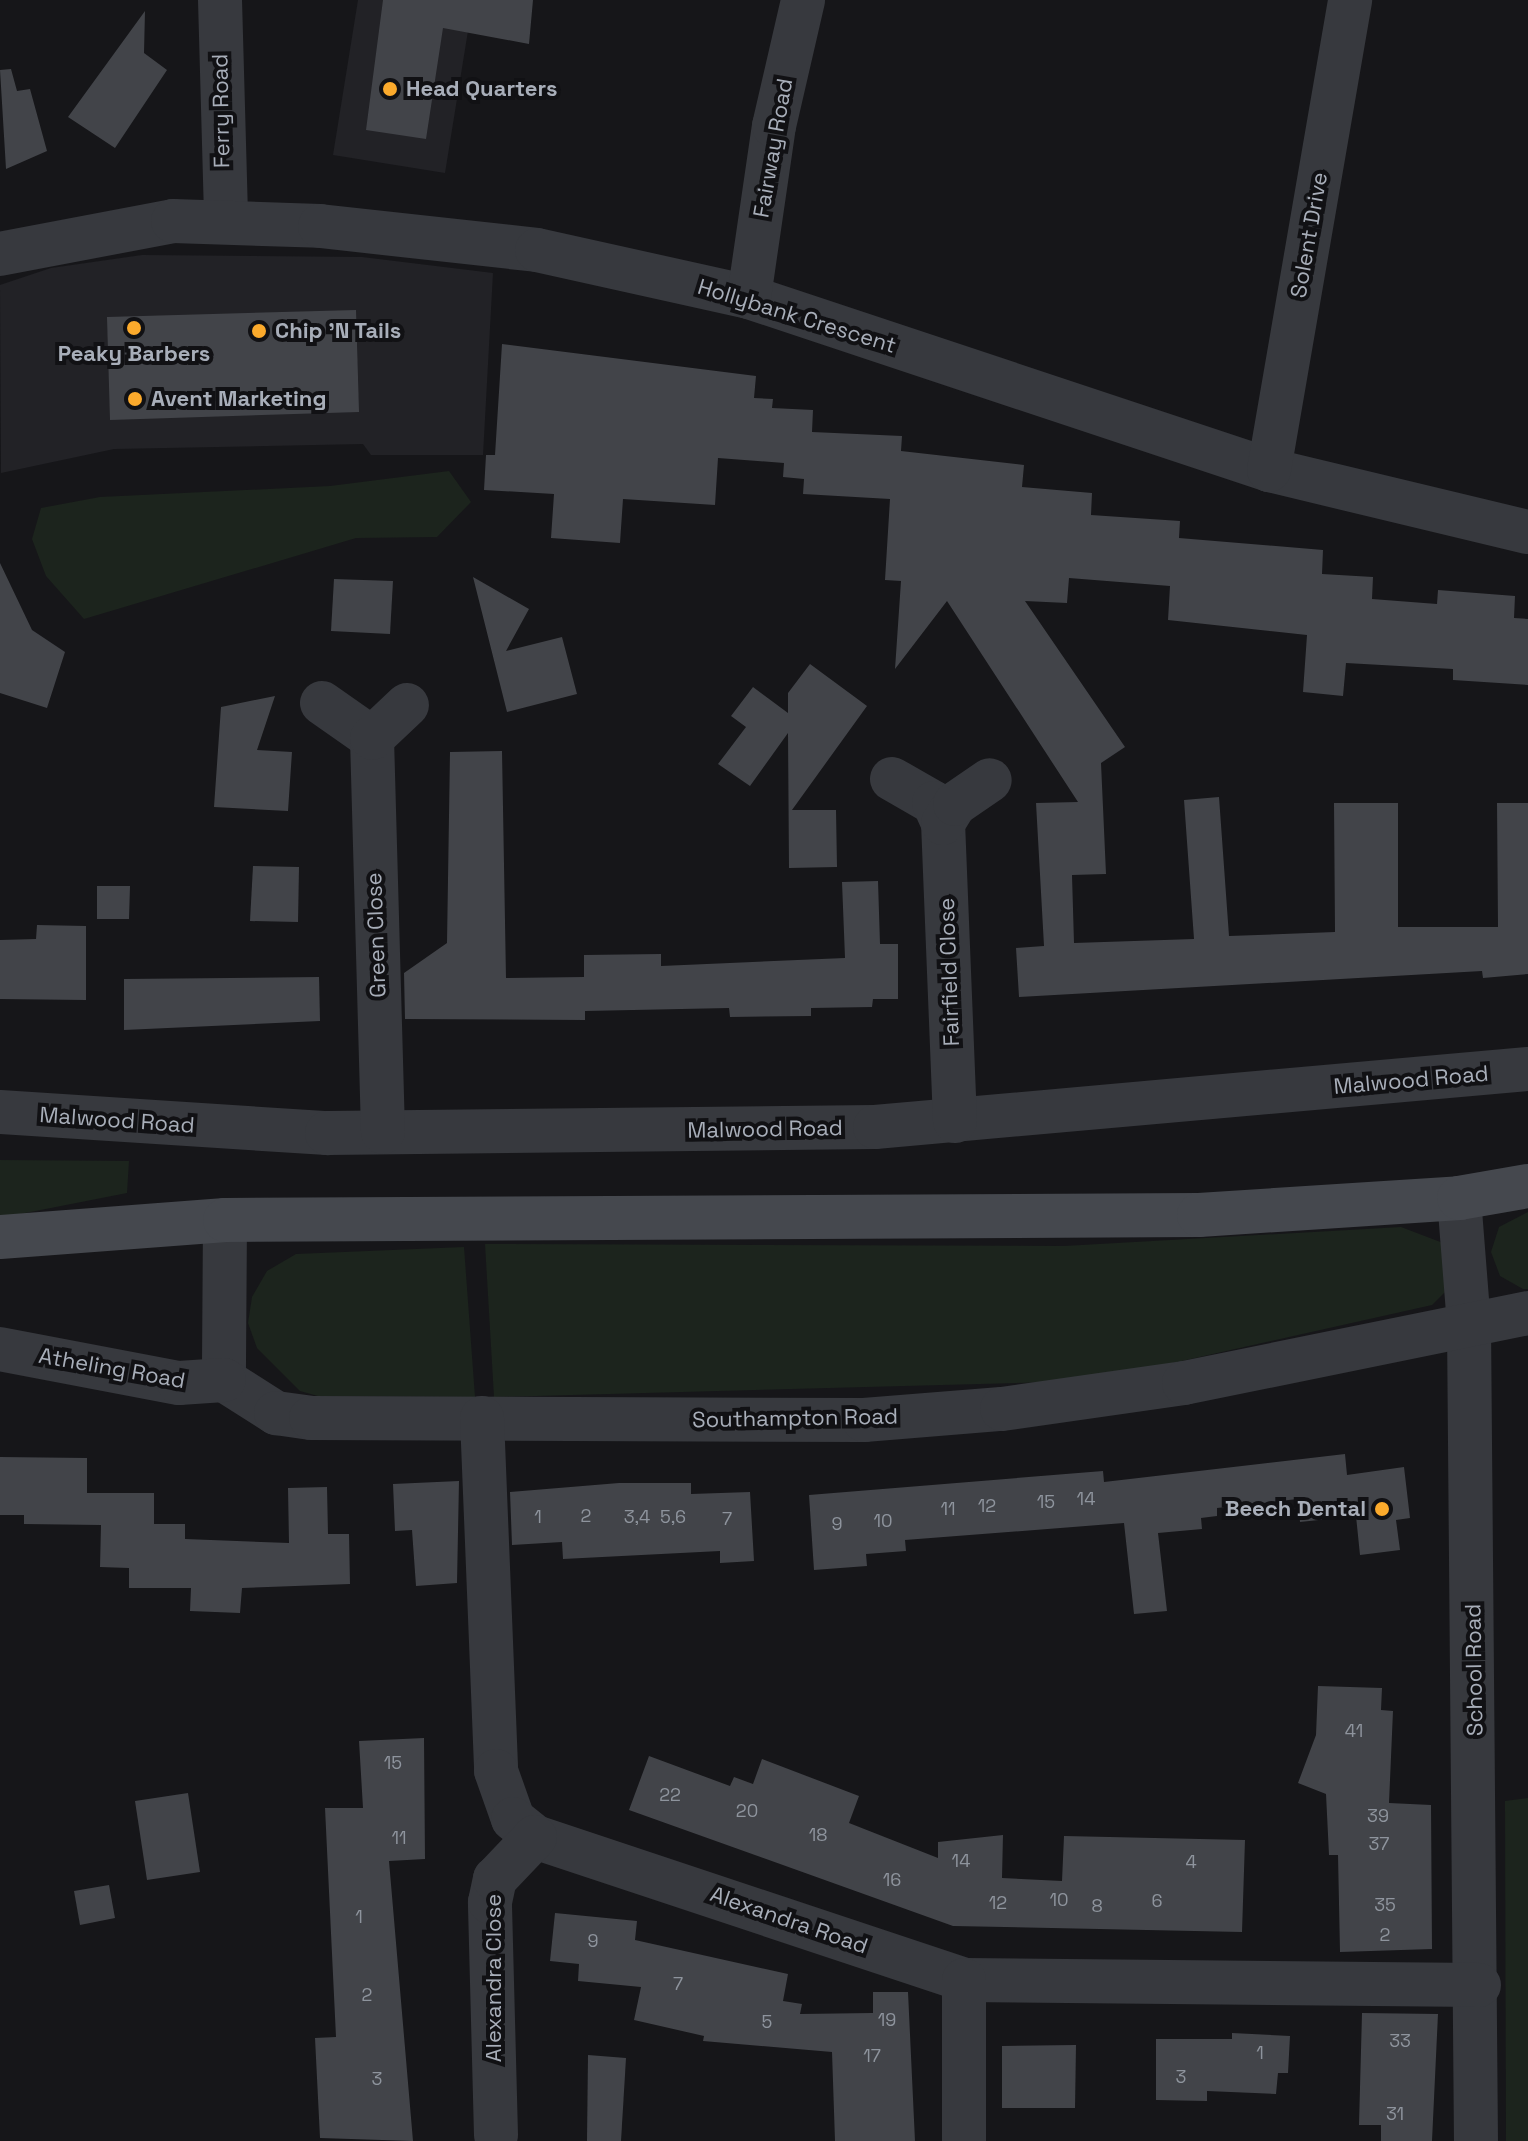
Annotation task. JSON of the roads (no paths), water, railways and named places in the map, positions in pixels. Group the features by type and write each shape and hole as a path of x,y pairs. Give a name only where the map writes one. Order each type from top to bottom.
{"street":[{"name":"Ferry Road","path":"220,0 226,221"},
{"name":"Fairway Road","path":"749,297 774,126 803,0"},
{"name":"Solent Drive","path":"1269,470 1350,0"},
{"name":"Hollybank Crescent","path":"0,254 133,224 226,221 537,250 749,297 1269,470 1528,532"},
{"path":"322,703 372,738 407,705"},
{"name":"Green Close","path":"372,738 383,1132"},
{"path":"892,779 934,803 943,823"},
{"path":"943,823 955,804 990,780"},
{"name":"Fairfield Close","path":"943,823 955,1121"},
{"name":"Malwood Road","path":"0,1112 383,1132 955,1121 1528,1069"},
{"path":"0,1237 225,1220 964,1221 1459,1198 1528,1186"},
{"name":"School Road","path":"1459,1198 1469,1325 1479,1985 1476,2141"},
{"path":"224,1380 225,1220"},
{"name":"Southampton Road","path":"224,1380 276,1413 311,1418 864,1420 1002,1409 1184,1383 1528,1313"},
{"name":"Atheling Road","path":"0,1349 179,1383 224,1380"},
{"name":"Alexandra Road","path":"482,1418 496,1771 513,1819 535,1837 964,1980 1479,1985"},
{"name":"Alexandra Close","path":"496,2135 490,1902 495,1879 535,1837"},
{"path":"964,1980 964,2141"}],"place":[{"name":"Head Quarters","path":"390,89"},
{"name":"Peaky Barbers","path":"134,328"},
{"name":"Chip 'N Tails","path":"259,331"},
{"name":"Avent Marketing","path":"135,399"},
{"name":"Beech Dental","path":"1382,1509"}]}
